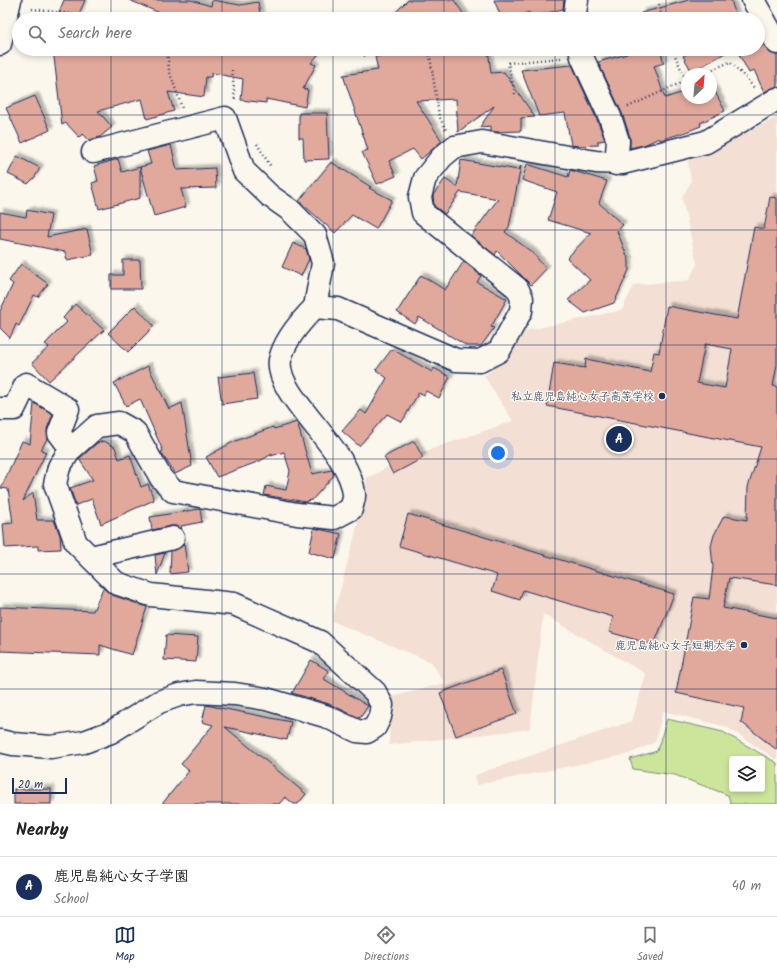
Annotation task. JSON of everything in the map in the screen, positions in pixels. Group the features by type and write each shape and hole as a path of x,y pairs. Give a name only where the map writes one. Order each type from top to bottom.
{"street":[{"path":"0,44 10,0"},
{"path":"575,12 577,0"},
{"path":"753,0 760,12"},
{"path":"765,22 777,43"},
{"path":"582,56 610,117 618,141 616,164"},
{"path":"315,307 338,309 456,360 480,361 499,350 521,311 522,298 517,288 423,214 420,197 425,178 442,157 454,146 482,142 596,162 616,164 706,142 771,103"},
{"path":"0,741 13,744 50,747 84,742 110,732 159,702 178,695 196,692 234,694 266,700 325,716 357,731 367,732 375,727 380,717 382,705 375,692 320,642 234,604 151,595 116,583 76,544 55,484 59,467 71,449 97,426 119,423 135,432 161,478 173,491 297,514 334,518 351,509 354,495 346,467 288,389 280,361 284,348 294,332 315,307 323,263 315,235 290,210 270,196 244,171 224,118 93,152"},
{"path":"0,409 14,409 26,384 68,409 59,433 71,449"},
{"path":"91,557 172,538"}],"path":[{"path":"659,4 661,12"},
{"path":"32,9 55,12"},
{"path":"168,56 169,70 182,108 190,108"},
{"path":"430,56 439,116 454,146"},
{"path":"515,94 508,63 559,56"},
{"path":"675,56 681,68"},
{"path":"716,68 730,62 771,103"},
{"path":"610,117 681,83"}],"shaded area":[{"path":"777,117 777,760 727,727 663,711 655,742 629,754 477,785 475,775 632,721 646,674 543,614 530,729 389,745 391,697 445,683 431,662 332,621 356,531 367,478 409,457 513,421 484,376 507,358 524,331 622,310 634,285 689,280 697,264 682,198 691,182 688,161"}],"green space":[{"path":"667,719 723,732 765,756 729,756 729,792 765,792 765,756 777,763 777,804 731,804 728,795 675,775 633,769 630,759 657,751"}],"building":[{"path":"64,0 85,0 80,12 59,12"},
{"path":"129,0 191,0 211,6 212,0 240,5 258,2 260,12 157,12"},
{"path":"408,0 454,0 462,12 396,12"},
{"path":"494,0 564,0 563,9 551,12 499,12"},
{"path":"689,0 731,0 735,12 645,12"},
{"path":"765,46 770,53 777,55 777,86 764,92 754,70 749,73 740,56 765,56"},
{"path":"54,56 317,56 311,63 316,65 303,89 308,90 305,107 266,99 266,103 241,100 243,79 212,73 211,77 206,77 204,97 168,92 174,111 147,119 142,99 98,111 112,127 100,137 89,140 83,134 79,137 66,123 62,125"},
{"path":"489,56 491,73 504,72 535,117 521,118 521,131 495,132 491,131 491,126 480,127 494,106 458,132 456,99 416,101 442,141 421,159 413,149 389,161 396,176 377,184 362,152 368,150 343,75 378,70 375,57"},
{"path":"620,56 662,56 664,63 654,66 665,98 681,93 681,104 717,104 717,96 725,111 700,123 701,126 686,132 660,140 659,138 644,145 630,148 630,137 622,113 598,62"},
{"path":"683,56 720,56 699,68 690,68"},
{"path":"572,65 605,140 598,141 598,145 571,145 565,113 539,116 521,70"},
{"path":"35,96 50,130 22,143 6,108"},
{"path":"299,113 327,113 329,159 304,160 303,138 299,138"},
{"path":"171,145 177,170 215,168 216,188 181,189 186,207 154,216 140,167 151,164 147,151"},
{"path":"17,156 40,168 35,177 28,184 8,174"},
{"path":"118,159 122,172 140,167 140,198 99,209 92,183 98,181 94,166"},
{"path":"461,160 518,170 521,166 509,227 505,232 533,253 546,269 531,285 497,251 495,255 471,236 498,199 460,192 445,214 434,206 433,195 445,179 457,187"},
{"path":"331,162 371,187 369,188 392,200 376,229 352,215 335,233 299,201"},
{"path":"527,164 568,177 570,170 607,181 599,203 623,225 617,231 629,261 629,270 614,303 585,313 568,300 590,280 567,258 591,233 548,220 557,192 522,180"},
{"path":"770,197 777,198 777,365 773,386 777,387 777,585 729,578 723,608 777,618 777,750 741,722 744,708 676,693 694,597 709,599 713,567 711,546 714,535 724,516 747,520 748,487 761,447 547,406 554,363 585,368 586,359 650,372 654,352 659,353 667,306 737,319 754,227 764,229","holes":["705,344 732,349 725,388 697,383"]},
{"path":"27,210 51,215 47,237 87,229 93,255 67,260 65,252 0,239 0,212 26,217"},
{"path":"293,243 306,249 309,259 301,276 282,267"},
{"path":"123,260 140,260 141,289 111,289 111,275 123,275"},
{"path":"464,261 481,276 477,282 507,299 491,327 494,328 481,346 467,346 419,317 415,324 397,312 421,275 445,290"},
{"path":"21,264 48,284 38,297 34,295 19,326 16,324 10,338 0,328 0,311 13,284 9,281"},
{"path":"75,304 104,330 49,381 32,363 49,347 45,344 67,322 63,318"},
{"path":"135,306 154,326 128,352 108,333"},
{"path":"392,349 432,372 434,368 450,377 439,398 426,391 424,395 419,392 402,422 387,414 359,446 342,431 361,410 366,414 387,378 376,370"},
{"path":"148,366 169,409 182,403 192,466 175,474 161,452 163,451 140,399 126,406 114,383"},
{"path":"253,373 257,399 222,404 218,377"},
{"path":"34,403 53,414 47,429 48,437 41,450 46,452 23,501 33,493 37,520 54,520 60,535 61,549 38,550 38,546 5,548 3,524 13,523 8,489 1,488 22,441 30,444"},
{"path":"297,422 312,474 332,470 334,475 312,500 306,502 264,495 266,486 286,490 290,471 284,452 271,456 272,454 260,461 217,477 206,457 233,442 273,427 274,429"},
{"path":"104,441 115,447 119,459 130,455 141,487 148,484 154,500 101,524 92,499 76,505 70,488 93,480 79,459 97,443"},
{"path":"414,441 423,458 393,474 384,457"},
{"path":"200,509 202,522 181,526 182,529 176,526 171,526 152,530 150,517"},
{"path":"408,514 674,594 654,645 609,632 613,617 523,590 520,600 492,591 497,575 399,546"},
{"path":"314,528 341,534 335,559 309,552"},
{"path":"184,544 188,572 170,574 171,551 181,547"},
{"path":"165,553 157,575 155,555"},
{"path":"103,588 112,595 147,607 132,655 100,645 100,655 0,651 0,607 93,611"},
{"path":"166,635 198,637 196,662 164,660"},
{"path":"311,660 329,671 324,679 368,706 360,718 329,704 292,693"},
{"path":"501,670 517,714 456,736 440,693"},
{"path":"206,705 291,722 287,740 225,727 306,794 298,804 294,804 285,797 279,804 162,804 189,771 181,764 213,725 202,722"},
{"path":"14,789 51,789 51,804 14,804"}],"place":[{"name":"私立鹿児島純心女子高等学校","path":"662,396"},
{"name":"鹿児島純心女子学園","path":"619,439"},
{"name":"鹿児島純心女子短期大学","path":"744,645"}]}
